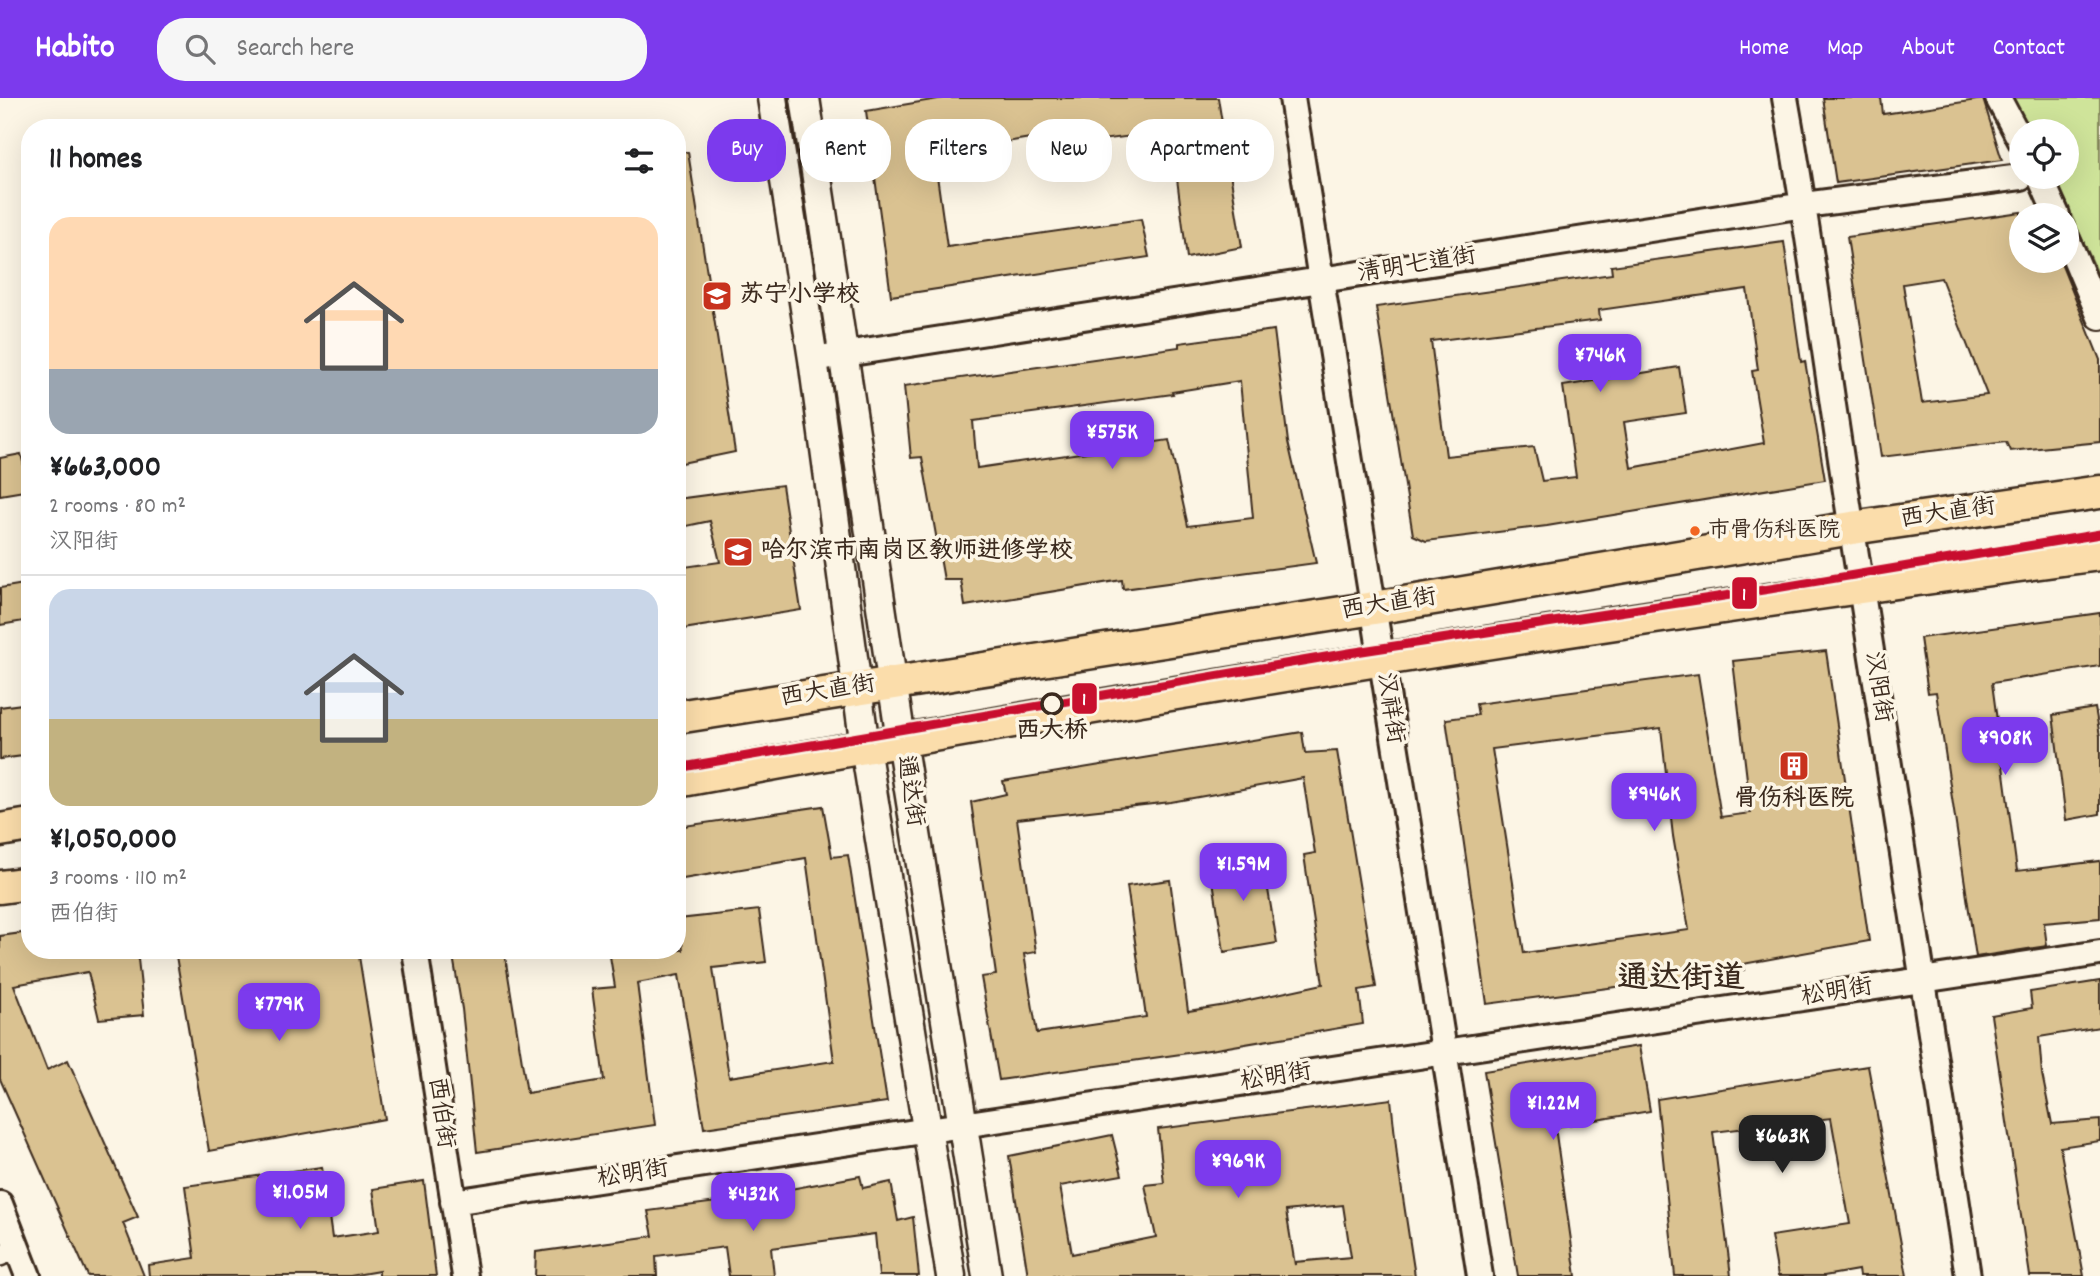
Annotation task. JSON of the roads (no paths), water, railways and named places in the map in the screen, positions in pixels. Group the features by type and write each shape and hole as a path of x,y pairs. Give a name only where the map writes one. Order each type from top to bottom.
{"main road":[{"name":"通达街","path":"772,98 813,359 864,747 951,1276"},
{"name":"通达街","path":"805,98 901,740 987,1276"},
{"name":"西大直街","path":"686,715 1374,608 1852,528 2100,492"},
{"path":"686,779 901,740 1382,661 1861,586 2100,554"},
{"path":"0,830 21,826"},
{"path":"0,887 21,884"}],"street":[{"name":"汉祥街","path":"1292,98 1480,1276"},
{"name":"汉阳街","path":"1785,98 1804,205 1968,1276"},
{"path":"1998,98 2009,119"},
{"name":"清明七道街","path":"813,359 1804,205 2009,179"},
{"path":"2079,267 2100,317"},
{"name":"松明街","path":"453,1202 2100,953"},
{"name":"西伯街","path":"416,959 465,1276"},
{"path":"0,1204 9,1253 28,1276"}],"place":[{"name":"苏宁小学校","path":"717,296"},
{"name":"市骨伤科医院","path":"1695,531"},
{"name":"哈尔滨市南岗区教师进修学校","path":"738,552"},
{"name":"西大桥","path":"1052,704"},
{"name":"骨伤科医院","path":"1794,766"}],"district":[{"name":"通达街道","path":"1681,981"}]}
